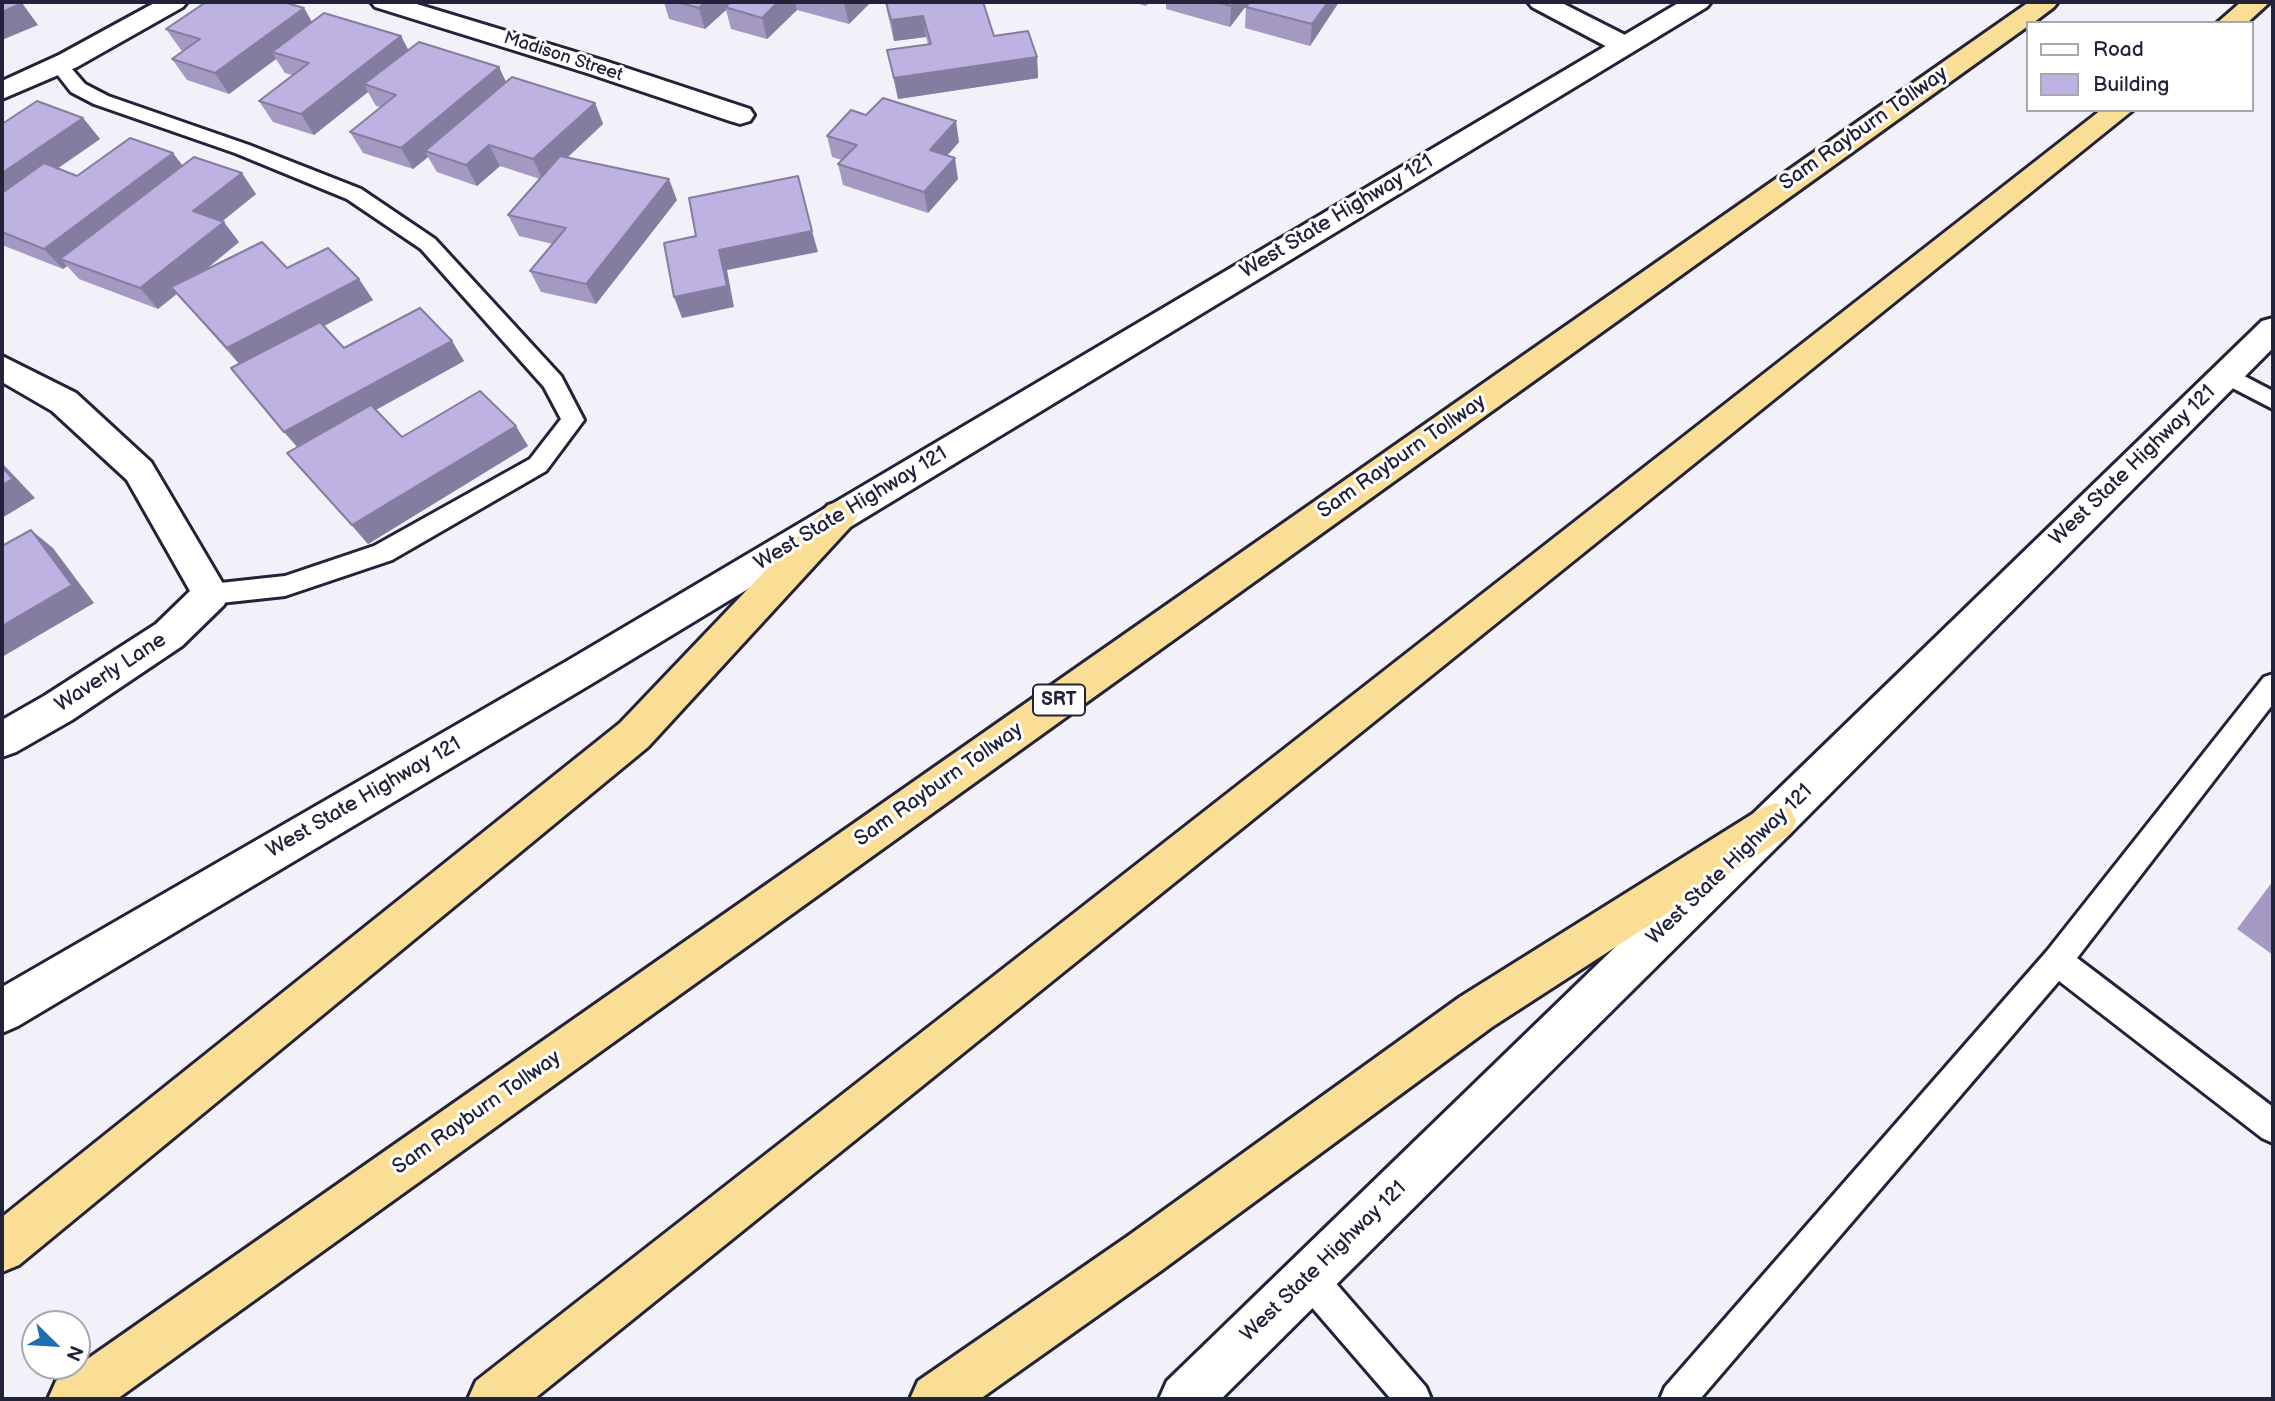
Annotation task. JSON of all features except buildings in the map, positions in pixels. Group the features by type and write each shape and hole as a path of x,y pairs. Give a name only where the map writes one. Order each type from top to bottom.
{"highway":[{"name":"Sam Rayburn Tollway","path":"74,1399 2045,2"},
{"path":"2232,21 2256,2"},
{"path":"494,1399 2116,112"},
{"path":"2,1248 634,735 840,515"},
{"path":"936,1399 1156,1245 1476,1012 1776,821"}],"main road":[{"path":"2,91 59,65 174,2"},
{"name":"Madison Street","path":"384,2 596,67 740,115"},
{"path":"1541,2 1624,46"},
{"name":"West State Highway 121","path":"2,1011 592,665 1698,2"},
{"name":"West State Highway 121","path":"1185,1399 1776,821 2273,329"},
{"path":"2,368 64,402 139,471 211,594"},
{"name":"Waverly Lane","path":"2,740 58,708 169,635 211,594"}],"lane":[{"path":"59,65 78,88 101,100 242,149 354,194 428,244 553,382 573,420 538,465 383,554 285,586 211,594"},
{"path":"2227,375 2273,401"},
{"path":"1677,1399 2057,961 2273,685"},
{"path":"2057,961 2273,1127"},
{"path":"1308,1277 1414,1399"}]}
